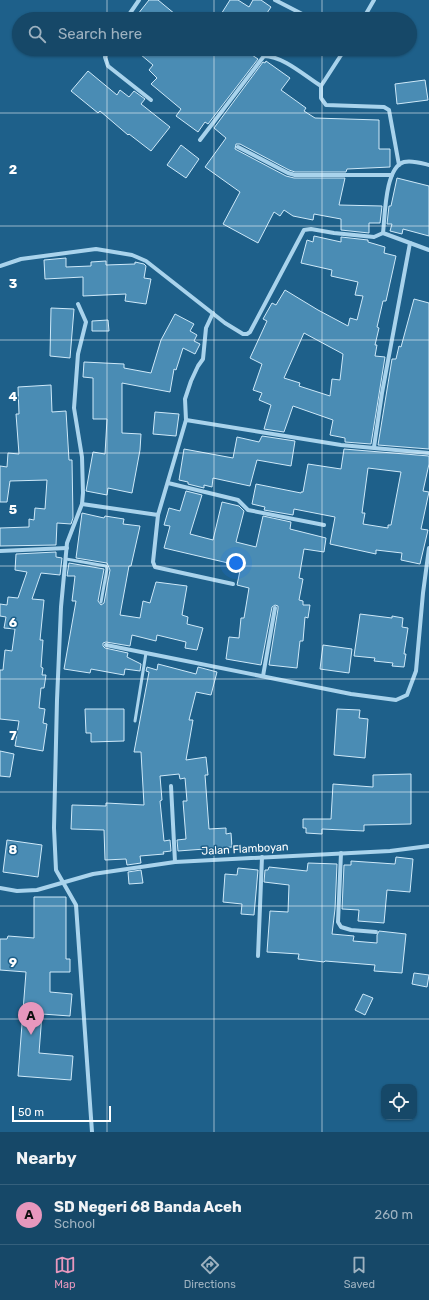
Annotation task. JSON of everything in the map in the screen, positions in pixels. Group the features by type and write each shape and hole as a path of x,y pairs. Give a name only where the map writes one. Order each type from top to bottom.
{"street":[{"path":"131,12 139,0"},
{"path":"275,0 298,12"},
{"path":"367,12 374,0"},
{"path":"106,56 108,66 151,100"},
{"path":"200,140 264,56 271,56 279,59 321,86"},
{"path":"340,56 321,86 321,98 326,105 384,107 389,110 399,165"},
{"path":"238,147 288,173 295,175 392,175"},
{"path":"383,233 389,183 392,175 399,165 405,162 429,165"},
{"path":"0,266 22,259 96,249 132,256 146,261 242,334 248,334 304,230 311,229 374,237 383,233 429,250"},
{"path":"374,447 386,372 410,243"},
{"path":"78,304 86,322 78,354 74,408 82,457 82,504 67,548 66,559 59,653 54,828 56,870 76,905 92,1132"},
{"path":"213,313 206,328 203,358 191,381 186,399 186,420 158,515 153,562 155,567 160,569 233,584"},
{"path":"186,420 341,445 429,453"},
{"path":"168,483 238,500 248,510 324,525"},
{"path":"82,504 158,515"},
{"path":"0,551 67,548"},
{"path":"106,645 351,694 396,700 407,695 416,671 423,593 429,548"},
{"path":"262,676 275,608"},
{"path":"171,786 175,862"},
{"name":"Jalan Flamboyan","path":"0,888 37,890 94,874 175,862 390,851 429,846"},
{"path":"341,853 338,922 341,928 376,932"},
{"path":"258,956 262,857"}],"lane":[{"path":"66,559 102,564 107,567 101,602"},
{"path":"135,721 146,652"}],"building":[{"path":"149,0 158,0 173,12 140,12"},
{"path":"230,0 238,0 249,7 253,0 261,0 271,7 268,12 222,12"},
{"path":"142,56 254,56 258,59 208,124 205,122 198,132 176,116 181,109 151,84 157,78 149,70 153,65"},
{"path":"266,61 290,78 281,90 306,108 304,111 315,118 379,120 379,149 390,149 390,167 347,169 346,172 295,172 240,144 236,144 235,149 286,176 294,178 345,178 339,205 382,206 380,223 369,223 369,233 341,230 341,219 314,214 313,220 293,216 284,210 280,216 274,212 258,243 223,224 240,192 205,167 226,138 214,128 263,62 265,63"},
{"path":"88,71 117,95 120,90 129,97 134,91 145,99 141,104 170,127 151,151 129,134 128,135 100,111 98,113 71,91"},
{"path":"425,80 428,100 397,104 395,84"},
{"path":"181,145 199,159 186,178 167,165"},
{"path":"397,178 429,186 429,236 403,229 402,234 390,231 392,224 387,224 389,206 391,206"},
{"path":"314,236 341,242 341,237 368,240 368,242 385,247 384,253 396,256 386,301 383,301 377,327 379,328 375,345 377,345 375,356 385,357 371,444 345,442 345,438 330,435 333,420 293,406 284,432 264,429 271,405 259,400 262,393 253,390 262,364 250,358 267,321 263,319 272,303 276,305 285,290 348,326 350,318 357,320 363,296 355,295 358,282 331,276 332,270 301,263 307,240 313,242","holes":["304,333 343,354 340,380 332,379 330,396 299,386 300,383 284,378"]},
{"path":"66,258 66,267 91,266 91,262 106,261 106,265 135,264 135,262 144,264 146,266 144,278 151,279 146,304 125,301 126,294 83,296 83,277 45,279 44,260"},
{"path":"414,299 429,303 429,449 378,445 392,359 396,359 399,346 401,347"},
{"path":"51,308 74,309 70,358 50,356"},
{"path":"175,314 194,324 190,331 197,335 194,341 200,344 195,354 183,348 176,370 174,369 170,392 122,383 122,433 141,434 140,450 132,493 108,488 107,495 86,491 93,452 105,454 107,419 93,419 93,378 83,377 84,362 124,364 124,368 151,373 161,340"},
{"path":"108,320 109,331 92,331 92,321"},
{"path":"51,385 52,412 66,411 69,460 72,460 73,518 71,524 57,523 56,545 0,546 0,528 29,527 29,519 34,520 35,508 45,509 47,480 10,481 7,502 0,502 0,466 7,467 8,453 19,454 16,414 19,414 18,387"},
{"path":"155,412 179,414 176,436 153,434"},
{"path":"262,436 295,441 291,466 257,460 250,486 213,478 212,487 204,485 204,488 179,480 184,449 233,458 237,437 259,442"},
{"path":"344,449 429,456 429,464 423,491 429,492 421,529 428,530 420,564 401,560 402,553 376,550 376,554 330,544 335,517 294,509 293,515 264,510 265,507 252,504 256,484 301,493 303,492 308,464 341,469","holes":["368,468 401,472 391,525 388,525 388,528 363,524 365,513 362,513"]},
{"path":"186,491 202,495 190,534 213,540 222,502 239,506 244,511 236,542 256,547 263,516 291,522 290,529 326,538 324,552 304,549 299,578 303,579 299,600 303,601 303,605 310,605 308,618 305,617 303,641 300,641 297,668 269,665 278,609 278,606 275,605 272,607 261,665 226,659 229,637 239,638 241,618 244,618 249,588 237,585 241,566 164,548 170,526 164,525 169,508 180,511"},
{"path":"82,513 104,518 105,516 124,519 123,524 140,526 131,566 129,566 120,615 140,618 143,601 150,603 156,582 187,586 182,615 188,617 187,624 203,628 197,650 185,648 186,642 157,635 156,641 132,635 130,646 106,642 103,643 103,646 105,648 128,653 127,657 141,664 140,671 125,669 124,675 91,669 90,673 64,669 76,601 72,601 75,576 67,576 69,563 104,569 98,601 101,605 104,603 110,570 107,563 76,558"},
{"path":"56,552 56,557 62,558 60,575 41,573 32,599 44,600 40,640 43,640 41,667 43,668 42,675 46,675 44,688 41,688 39,708 45,709 43,723 47,724 43,751 15,746 19,721 0,719 0,670 3,670 5,650 12,651 15,629 4,628 6,617 0,616 0,604 7,605 8,597 18,598 27,572 15,570 16,554"},
{"path":"360,614 403,618 402,627 408,628 404,654 406,654 404,667 392,666 393,663 374,661 375,658 354,656"},
{"path":"323,645 352,649 349,673 320,669"},
{"path":"158,664 196,674 198,667 217,672 211,695 196,692 189,720 193,720 186,760 206,757 208,775 205,775 209,829 226,828 226,834 231,833 232,847 178,851 177,840 186,839 183,801 187,801 185,778 180,779 179,774 160,776 162,800 160,801 164,841 170,840 171,851 163,852 164,854 140,856 141,863 127,865 126,859 105,860 104,830 71,829 72,805 106,806 106,803 144,805 141,752 134,752 149,672 146,671 147,667 157,670"},
{"path":"85,709 124,709 124,741 91,742 91,733 86,733"},
{"path":"337,709 360,710 359,718 368,719 365,758 334,755"},
{"path":"0,751 14,754 10,777 0,776"},
{"path":"411,774 411,824 364,825 364,831 322,829 322,834 306,833 306,828 303,828 303,819 331,819 333,784 373,787 373,775"},
{"path":"7,840 42,845 38,877 3,872"},
{"path":"396,857 413,859 410,892 387,890 384,923 358,921 359,910 342,909 344,865 351,865 351,861 395,864"},
{"path":"308,863 337,864 335,909 332,934 354,936 353,941 377,943 377,935 379,931 406,934 402,973 374,971 375,965 298,959 299,954 267,952 270,911 288,912 289,885 264,882 265,870 268,870 269,867 307,871"},
{"path":"238,868 258,870 254,915 241,914 242,904 223,902 225,874 237,875"},
{"path":"141,870 143,883 129,884 128,872"},
{"path":"34,897 66,897 66,959 70,959 70,972 50,972 50,992 72,994 70,1016 42,1014 39,1053 73,1056 71,1080 18,1076 26,972 0,970 0,939 7,939 8,936 34,938"},
{"path":"414,973 429,975 427,987 412,984"},
{"path":"363,994 373,998 365,1015 355,1010"}],"place":[{"name":"SD Negeri 68 Banda Aceh","path":"31,1035"}]}
